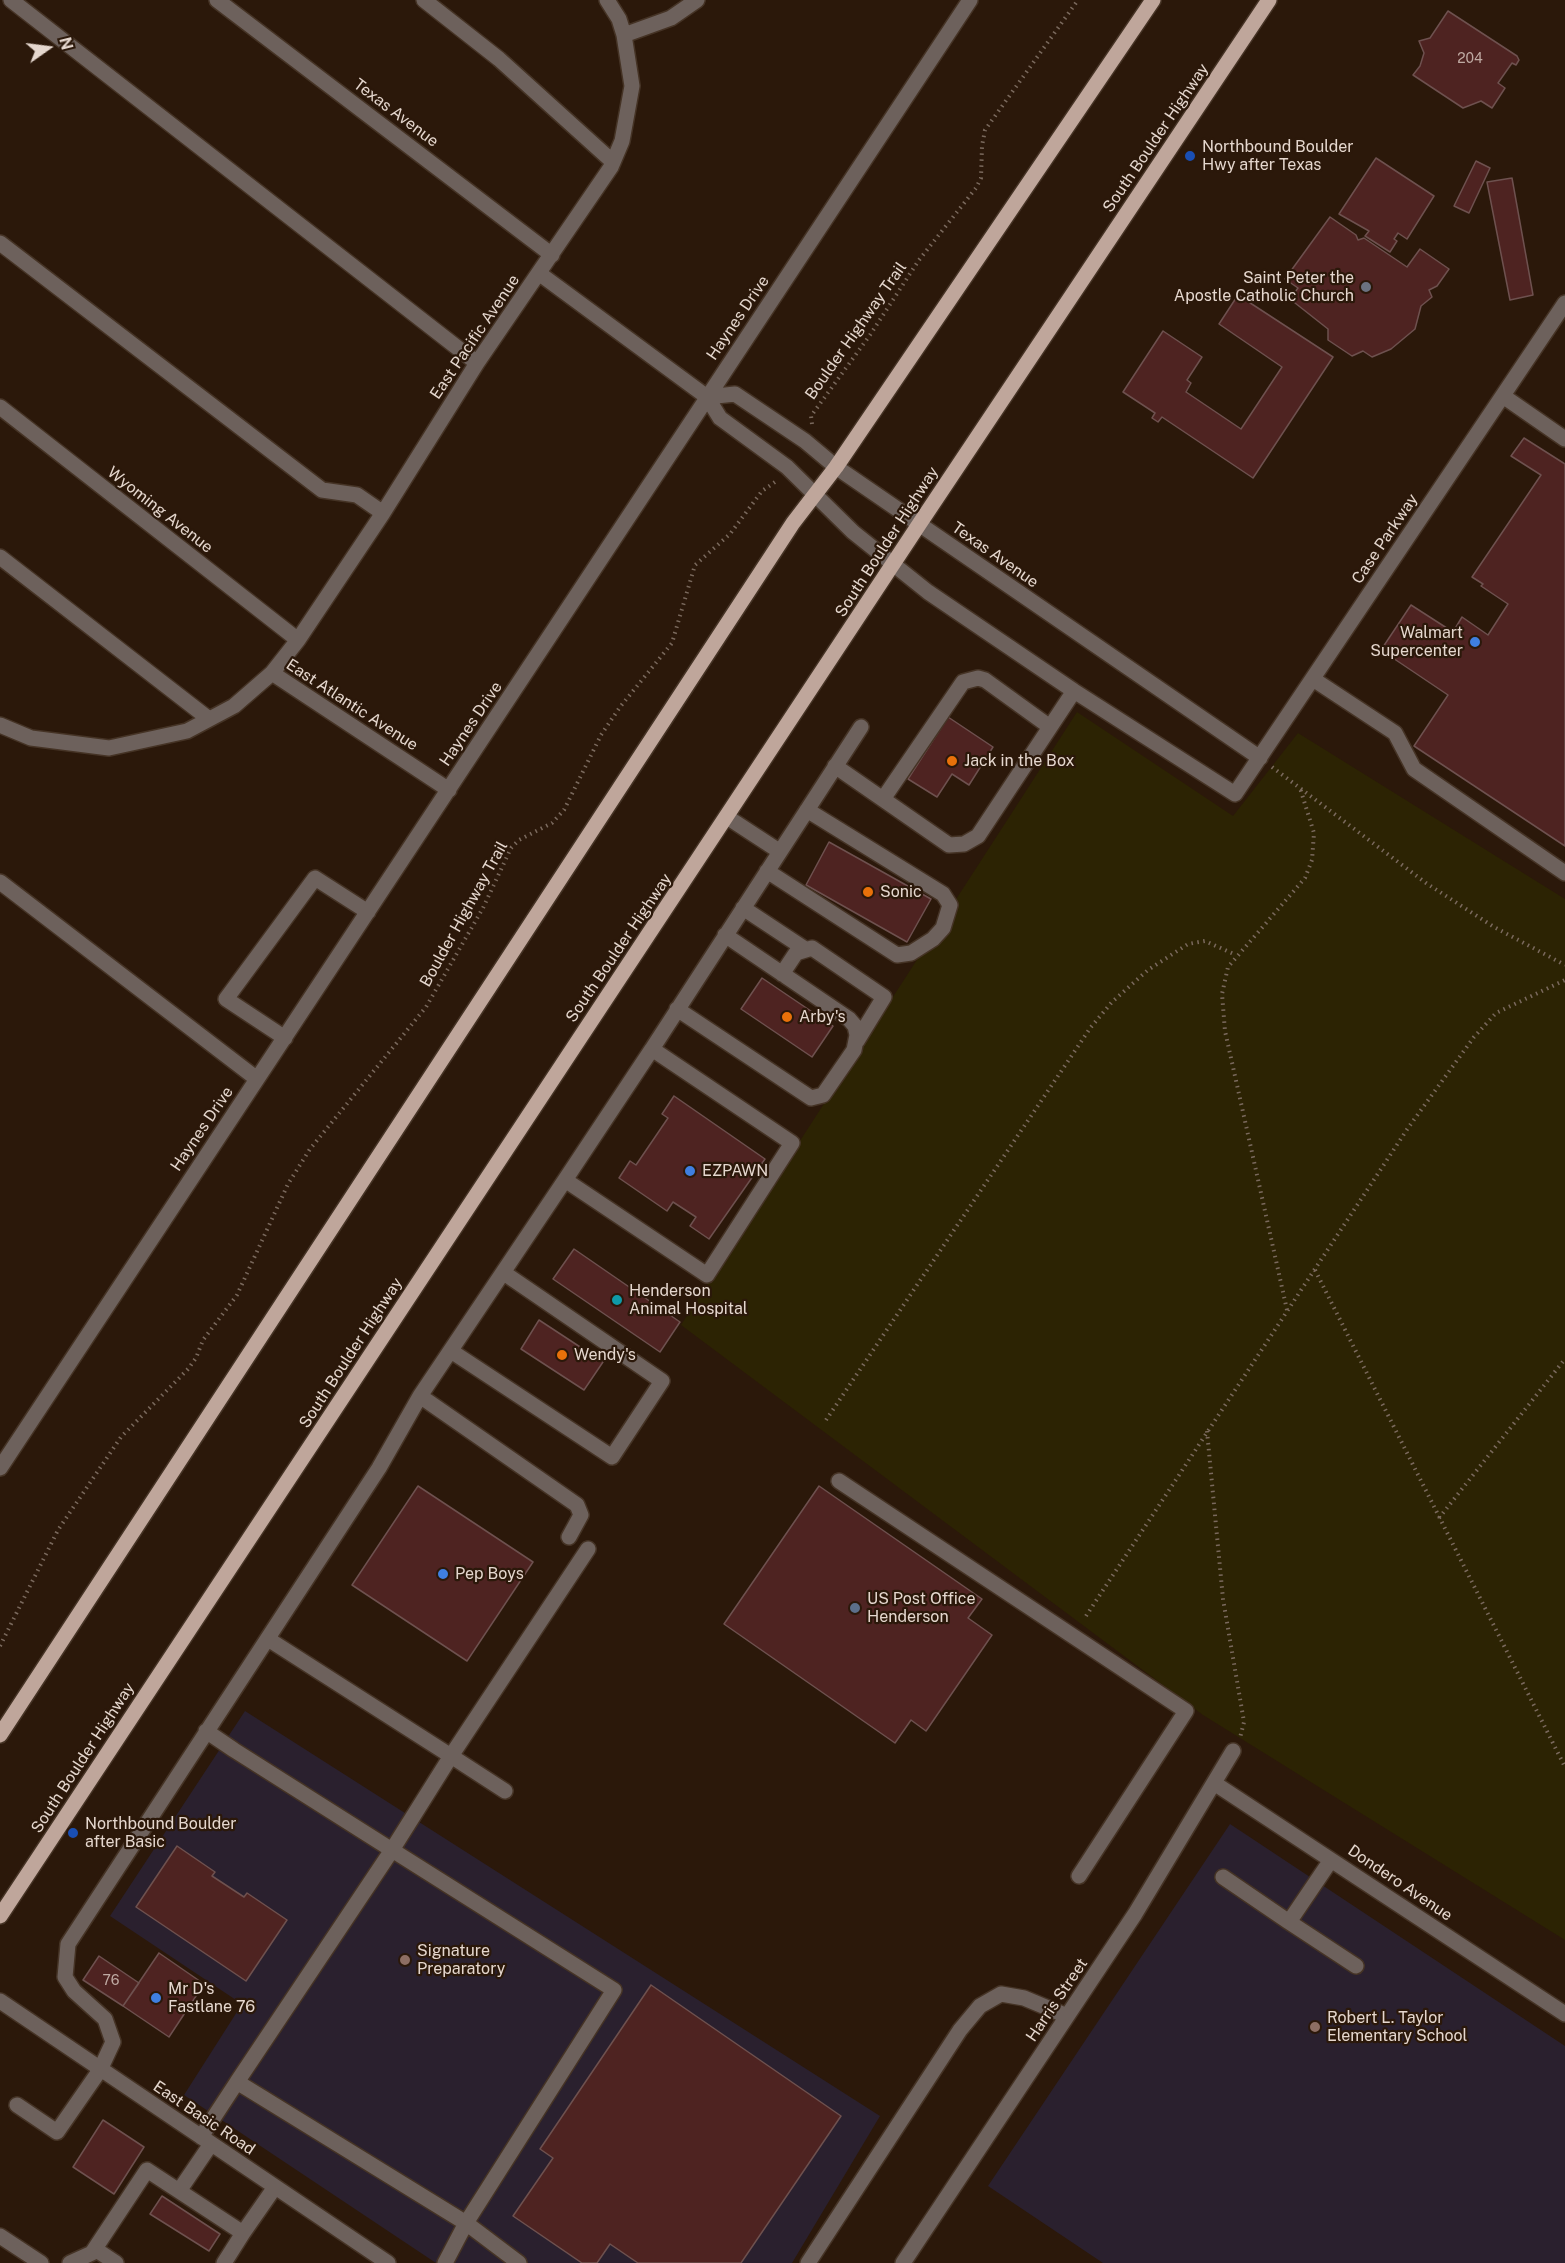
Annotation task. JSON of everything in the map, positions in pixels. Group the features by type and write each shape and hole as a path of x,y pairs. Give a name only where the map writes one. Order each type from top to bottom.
{"main road":[{"path":"0,1735 780,543 836,467 1153,0"},
{"name":"South Boulder Highway","path":"0,1916 920,523 1269,0"}],"street":[{"path":"11,0 477,363"},
{"name":"Texas Avenue","path":"217,0 552,255"},
{"path":"424,0 499,59 613,162"},
{"name":"East Pacific Avenue","path":"272,673 298,640 383,513 477,363 540,274 613,162 622,141 632,86 624,35 619,18 607,0"},
{"path":"624,35 671,18 697,0"},
{"name":"Haynes Drive","path":"0,1468 970,0"},
{"path":"0,243 322,490 357,495 383,513"},
{"path":"540,274 708,397 720,417 787,467 853,532 928,592 1074,691 978,836 972,841 949,844 835,766"},
{"name":"Case Parkway","path":"1074,691 1235,795 1565,303"},
{"name":"Texas Avenue","path":"708,397 735,394 805,441 836,467 1260,758"},
{"path":"1503,396 1565,439"},
{"name":"Wyoming Avenue","path":"0,407 298,640"},
{"path":"0,557 209,719"},
{"name":"East Atlantic Avenue","path":"0,725 31,738 110,748 187,731 234,706 272,673 449,790"},
{"path":"883,799 963,682 978,678 985,680 1050,727"},
{"path":"1313,679 1395,733 1414,769 1565,873"},
{"path":"17,2105 57,2132 100,2070 113,2042 105,2019 74,1992 65,1977 68,1944 379,1468 420,1396 652,1049 861,727"},
{"path":"767,871 897,955 911,953 933,939 943,928 950,905 943,894 807,810"},
{"path":"727,817 779,851"},
{"path":"285,1038 226,999 315,878 368,912"},
{"path":"0,882 257,1079"},
{"path":"743,908 805,949"},
{"path":"725,935 849,1019 855,1026 857,1041"},
{"path":"677,1009 812,1098 823,1095 854,1050 857,1041 884,997 812,948 796,953 782,974"},
{"path":"565,1180 707,1275 792,1143 652,1049"},
{"path":"451,1352 612,1457 662,1381 504,1273"},
{"path":"420,1396 577,1505 581,1515 569,1537"},
{"path":"839,1481 1186,1711 1079,1876"},
{"path":"179,2191 237,2082 392,1850 451,1756 588,1549"},
{"path":"268,1639 505,1791"},
{"path":"206,1731 614,1990 466,2223 445,2263"},
{"name":"Harris Street","path":"903,2263 1135,1914 1233,1752"},
{"name":"Dondero Avenue","path":"1214,1783 1565,2014"},
{"path":"1289,1922 1331,1860"},
{"path":"1223,1877 1356,1966"},
{"path":"808,2263 960,2030 980,2006 1001,1994 1024,1998 1068,2016"},
{"name":"East Basic Road","path":"0,2001 388,2263"},
{"path":"237,2082 466,2223 519,2263"},
{"path":"70,2263 94,2249 147,2169 243,2234"},
{"path":"224,2263 275,2187"},
{"path":"0,2236 40,2263"},
{"path":"94,2249 116,2263"}],"path":[{"name":"Boulder Highway Trail","path":"805,441 812,432 811,416 858,353 919,260 976,188 981,178 982,146 986,130 1078,0"},
{"name":"Boulder Highway Trail","path":"0,1646 58,1530 103,1463 121,1437 188,1369 196,1358 202,1340 237,1295 288,1184 310,1149 426,1007 483,908 511,848 526,836 552,823 564,810 601,735 620,707 672,643 695,565 730,534 762,491 775,485 787,467"},
{"path":"1260,758 1426,883 1494,927 1565,965"},
{"path":"1287,1310 1222,1014 1224,978 1236,955 1305,878 1312,860 1314,833 1300,788"},
{"path":"826,1420 1091,1027 1112,1002 1148,970 1188,944 1205,941 1236,955"},
{"path":"1086,1616 1408,1128 1474,1037 1496,1013 1565,980"},
{"path":"1314,1269 1565,1767"},
{"path":"1439,1518 1565,1359"},
{"path":"1207,1431 1223,1599 1245,1728 1233,1752"}],"shaded area":[{"name":"Signature Preparatory","path":"245,1711 880,2116 792,2263 436,2263 184,2095 242,2004 110,1916"},
{"name":"Robert L. Taylor Elementary School","path":"1230,1824 1565,2046 1565,2263 1103,2263 988,2186"}],"sand":[{"path":"1077,712 1233,816 1298,733 1565,899 1565,1940 1203,1715 681,1325"}],"building":[{"path":"1448,11 1517,56 1519,60 1516,65 1512,63 1498,83 1505,88 1492,108 1481,101 1463,108 1413,75 1420,66 1424,53 1419,41 1430,38"},
{"path":"1376,158 1434,196 1407,239 1398,233 1394,239 1397,241 1390,252 1365,236 1369,231 1339,214"},
{"path":"1476,161 1490,168 1469,213 1454,206"},
{"path":"1512,178 1533,295 1510,300 1487,182"},
{"name":"Saint Peter the Apostle Catholic Church","path":"1330,217 1356,235 1358,240 1364,238 1407,267 1420,249 1449,269 1437,286 1429,290 1432,297 1421,306 1415,329 1391,349 1372,357 1363,351 1352,356 1328,340 1328,329 1290,299 1298,288 1285,279"},
{"path":"1238,295 1333,357 1253,478 1162,417 1158,422 1152,418 1155,413 1123,392 1163,331 1202,357 1187,380 1191,383 1186,392 1241,429 1282,367 1219,324"},
{"name":"Walmart Supercenter","path":"1524,438 1565,464 1565,846 1414,746 1448,695 1381,650 1411,605 1453,632 1462,617 1488,635 1508,604 1481,586 1483,584 1472,577 1541,475 1511,456"},
{"name":"Jack in the Box","path":"948,717 993,747 969,785 952,774 937,797 908,779"},
{"name":"Sonic","path":"829,842 931,899 907,942 806,885"},
{"name":"Arby's","path":"762,978 833,1026 812,1057 741,1009"},
{"name":"EZPAWN","path":"674,1096 765,1159 709,1239 690,1226 696,1217 673,1202 667,1211 619,1178 630,1161 636,1165 668,1118 662,1114"},
{"name":"Henderson Animal Hospital","path":"574,1249 680,1322 660,1352 553,1279"},
{"name":"Wendy's","path":"539,1320 603,1362 584,1390 521,1349"},
{"name":"Pep Boys","path":"418,1486 533,1562 467,1661 352,1585"},
{"name":"US Post Office Henderson","path":"819,1486 982,1599 968,1618 992,1635 926,1731 911,1720 895,1743 724,1624"},
{"path":"177,1846 215,1872 212,1876 244,1897 247,1893 287,1920 246,1981 136,1907"},
{"path":"159,1953 204,1984 169,2037 123,2006"},
{"path":"99,1956 139,1983 123,2006 83,1980"},
{"path":"651,1985 841,2116 741,2263 638,2263 610,2244 597,2263 582,2263 513,2216 553,2158 540,2149"},
{"path":"103,2120 144,2147 114,2194 73,2167"},
{"path":"162,2196 220,2234 209,2251 150,2214"}],"place":[{"name":"Northbound Boulder Hwy after Texas","path":"1190,156"},
{"name":"Saint Peter the Apostle Catholic Church","path":"1366,287"},
{"name":"Walmart Supercenter","path":"1475,642"},
{"name":"Jack in the Box","path":"952,761"},
{"name":"Sonic","path":"868,892"},
{"name":"Arby's","path":"787,1017"},
{"name":"EZPAWN","path":"690,1171"},
{"name":"Henderson Animal Hospital","path":"617,1300"},
{"name":"Wendy's","path":"562,1355"},
{"name":"Pep Boys","path":"443,1574"},
{"name":"US Post Office Henderson","path":"855,1608"},
{"name":"Northbound Boulder after Basic","path":"73,1833"},
{"name":"Signature Preparatory","path":"405,1960"},
{"name":"Mr D's Fastlane 76","path":"156,1998"},
{"name":"Robert L. Taylor Elementary School","path":"1315,2027"}]}
